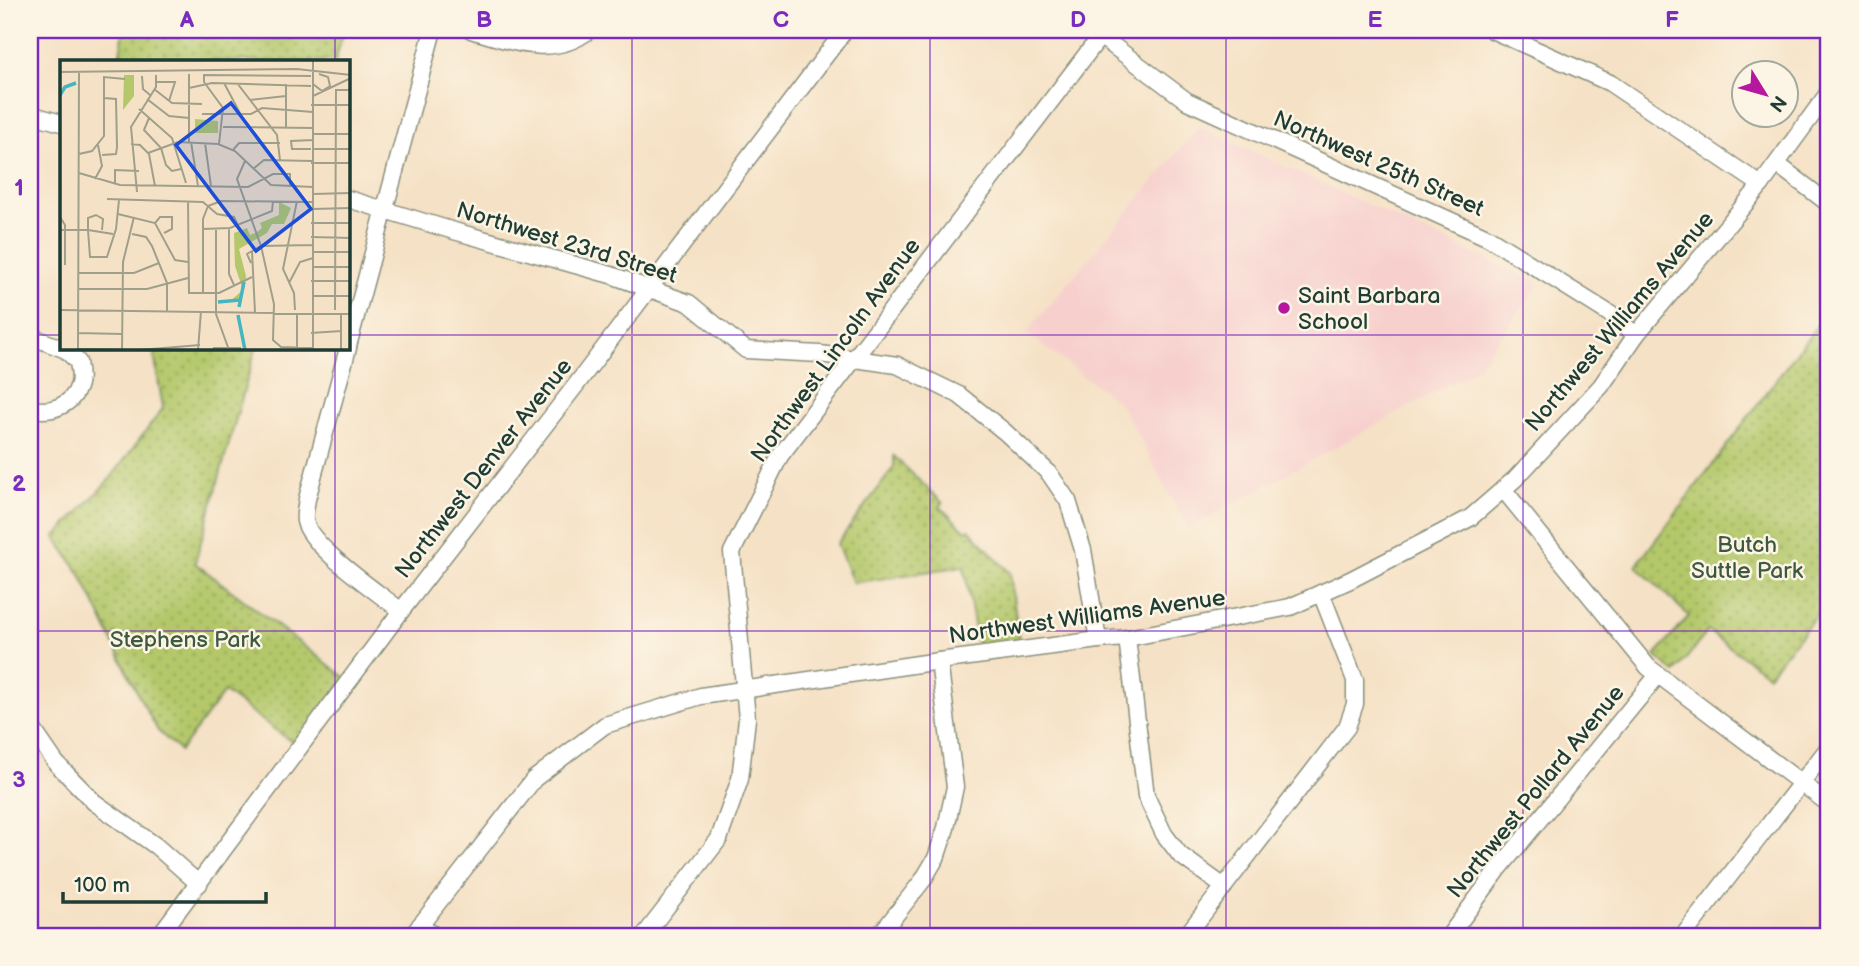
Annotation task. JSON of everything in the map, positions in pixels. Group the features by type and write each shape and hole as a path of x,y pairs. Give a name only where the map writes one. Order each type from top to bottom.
{"street":[{"path":"350,340 433,30"},
{"path":"471,30 529,46 559,44 589,30"},
{"name":"Northwest Denver Avenue","path":"159,936 401,611 845,30"},
{"path":"1492,30 1610,83 1760,185"},
{"name":"Northwest 25th Street","path":"1103,33 1187,101 1489,238 1611,314 1636,335"},
{"name":"Northwest Lincoln Avenue","path":"745,690 732,552 780,456 1103,33"},
{"name":"Northwest Williams Avenue","path":"745,690 939,661 1127,638 1290,607 1471,518 1503,489 1601,386 1636,335 1777,164 1829,92"},
{"path":"30,114 60,123"},
{"path":"1777,164 1829,204"},
{"name":"Northwest 23rd Street","path":"350,199 611,275 689,303 746,350 820,354 897,365 959,395 1005,432 1049,473 1068,501 1083,550 1098,640"},
{"path":"30,336 60,348"},
{"path":"30,408 41,411 58,408 71,398 80,383 78,362 66,350"},
{"path":"347,350 304,519 320,546 401,611"},
{"path":"1503,489 1637,654 1658,675 1829,804"},
{"path":"1186,936 1347,727 1355,704 1355,680 1321,593"},
{"path":"1127,638 1146,796 1164,834 1180,855 1224,887"},
{"path":"880,936 923,880 936,858 955,787 939,661"},
{"name":"Northwest Pollard Avenue","path":"1448,936 1498,870 1658,675"},
{"path":"435,936 416,930 534,779 605,725 701,696 745,690 747,719 740,779 719,839 644,936"},
{"path":"30,725 56,763 94,802 156,846 199,884"},
{"path":"1683,936 1829,747"}],"shaded area":[{"name":"Saint Barbara School","path":"1199,127 1540,284 1475,370 1188,529 1121,404 1026,333"}],"green space":[{"path":"124,30 344,30 335,60 119,59"},
{"name":"Butch Suttle Park","path":"1825,315 1829,319 1829,600 1768,675 1708,631 1675,673 1655,656 1689,616 1636,566"},
{"name":"Stephens Park","path":"153,350 255,350 195,563 346,678 296,745 224,692 180,751 158,731 81,575 55,537 110,479 163,408"},
{"path":"894,456 943,503 940,507 966,531 969,529 1010,573 1019,642 978,648 964,566 853,583 837,544 894,467"}],"place":[{"name":"Saint Barbara School","path":"1284,308"}]}
